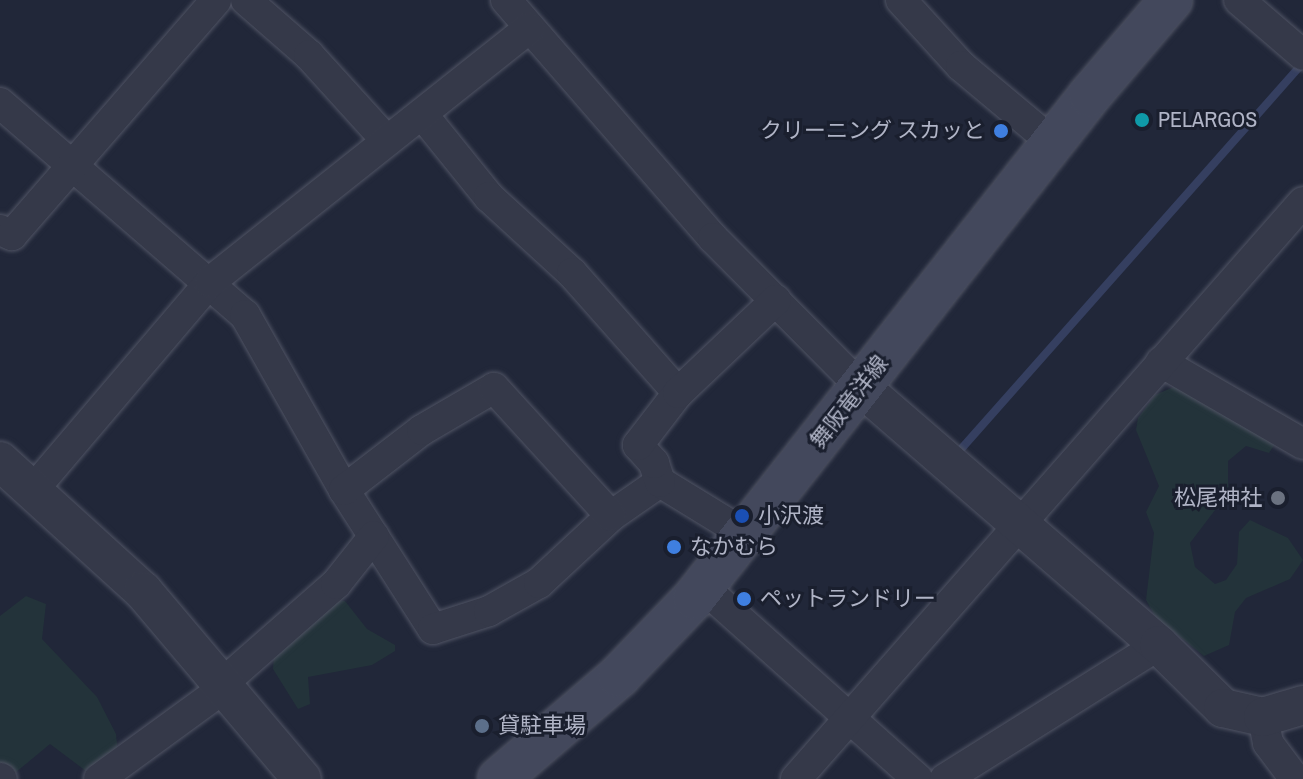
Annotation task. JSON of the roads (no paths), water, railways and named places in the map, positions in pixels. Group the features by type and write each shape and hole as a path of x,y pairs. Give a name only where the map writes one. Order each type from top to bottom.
{"main road":[{"name":"舞阪竜洋線","path":"499,779 619,676 703,587 1053,143 1171,0"}],"street":[{"path":"0,230 12,235 216,0"},
{"path":"246,0 309,55 387,141"},
{"path":"506,0 713,238 861,387 1159,645 1223,708 1263,717 1303,705"},
{"path":"901,0 961,66 1053,143"},
{"path":"1239,0 1303,55"},
{"path":"33,490 210,282 529,28"},
{"path":"0,103 210,282 259,335 344,490 433,629 489,611 539,583 611,516 660,482"},
{"path":"422,114 489,197 572,273 678,393"},
{"path":"796,779 1303,202"},
{"path":"745,534 660,482 654,463 638,445 678,393 776,300"},
{"path":"1161,362 1303,444"},
{"path":"344,490 422,430 494,388 611,516"},
{"path":"0,461 128,575 302,779"},
{"path":"99,779 223,685 336,584 374,536"},
{"path":"703,587 918,779"},
{"path":"945,779 1159,645"},
{"path":"1263,717 1268,743 1295,779"}],"waterway":[{"path":"962,448 1302,64"}],"place":[{"name":"PELARGOS","path":"1142,120"},
{"name":"クリーニング スカッと","path":"1001,131"},
{"name":"松尾神社","path":"1278,498"},
{"name":"小沢渡","path":"742,516"},
{"name":"なかむら","path":"674,547"},
{"name":"ペットランドリー","path":"744,599"},
{"name":"貸駐車場","path":"482,726"}]}
